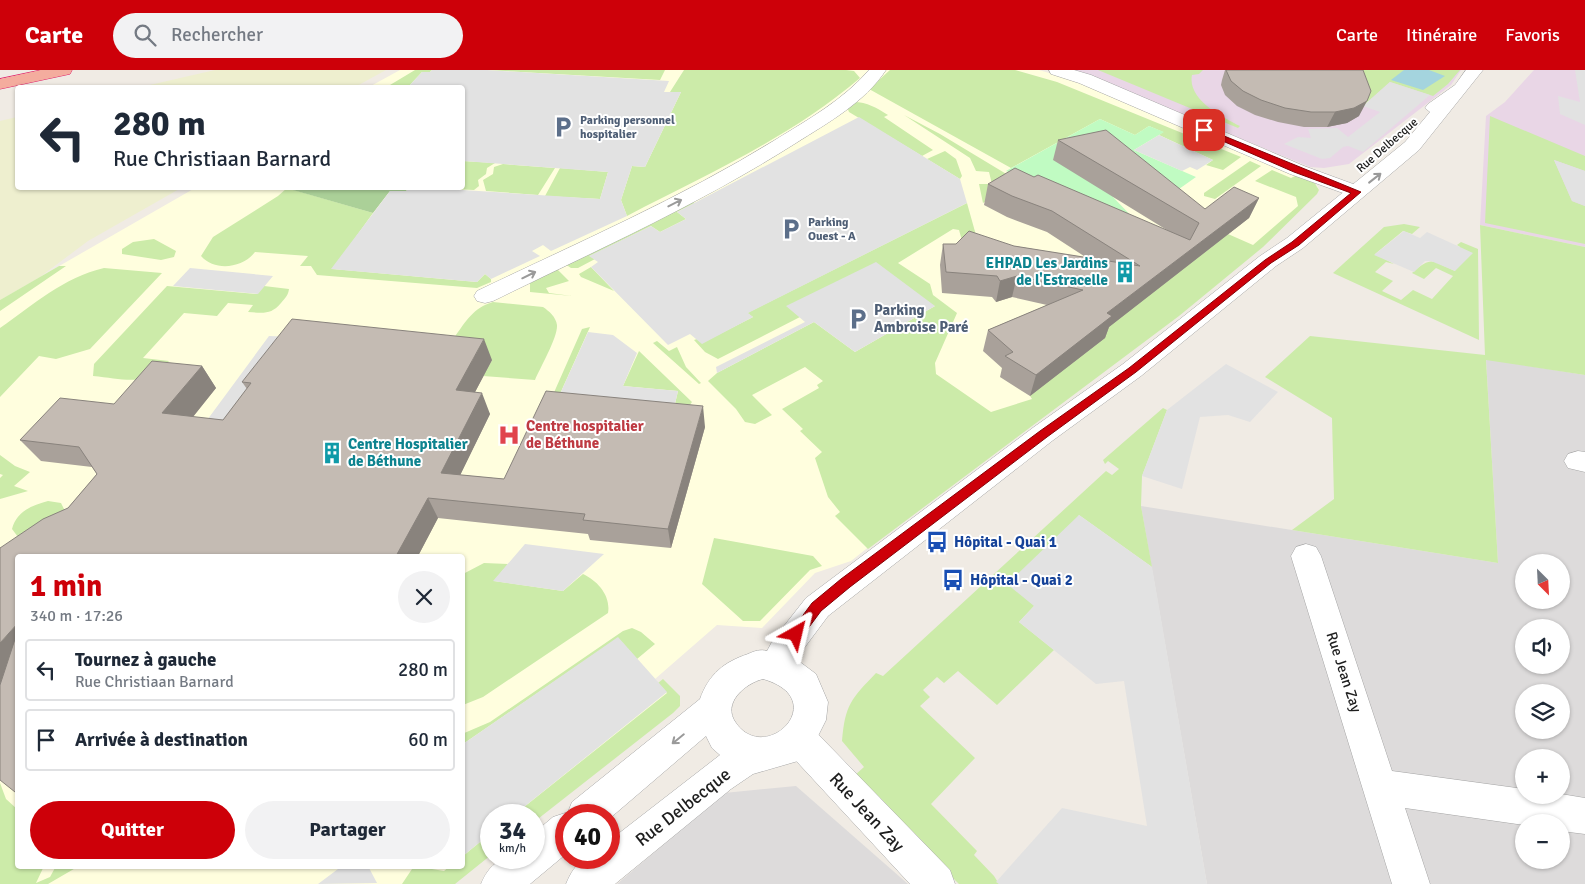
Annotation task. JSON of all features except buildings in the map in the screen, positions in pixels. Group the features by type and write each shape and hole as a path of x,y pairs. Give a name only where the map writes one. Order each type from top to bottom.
{"highway":[{"path":"0,75 25,70"},
{"path":"0,84 64,70"}],"street":[{"path":"485,296 689,196 794,137 830,114 859,92 878,70"},
{"path":"1057,70 1085,79 1297,170 1348,189"},
{"name":"Rue Delbecque","path":"777,665 784,650 817,607 1043,434 1132,370 1268,262 1296,243 1348,189 1412,146 1475,70"},
{"name":"Rue Jean Zay","path":"1306,556 1382,787 1411,884"},
{"path":"598,804 715,708 722,689 736,672 749,666 777,665 793,672 808,691 812,708 809,724 799,738 782,750 761,754 743,750 728,740 722,733 715,708"},
{"name":"Rue Jean Zay","path":"799,738 936,884"},
{"name":"Rue Delbecque","path":"586,884 718,776 741,762 761,754"},
{"path":"1382,787 1585,816"},
{"path":"545,848 555,839"},
{"path":"500,884 519,869"}],"shaded area":[{"path":"215,70 386,70 359,85 150,85"},
{"name":"Centre hospitalier de Béthune","path":"400,70 1039,70 1076,81 1242,150 1317,186 1319,190 1125,355 910,514 851,561 815,573 762,628 717,625 655,679 676,703 545,806 545,804 480,804 480,858 447,884 0,884 0,300 192,190 465,190 465,85 373,85"},
{"path":"432,70 487,70 669,81 664,92 681,92 645,167 632,166 621,200 627,216 551,251 543,245 532,251 540,256 491,279 485,274 477,282 331,269 390,191 463,190 600,199 608,172 465,161 465,85 410,85 422,72 430,72"},
{"path":"1073,70 1461,70 1451,85 1349,164 1324,168 1310,167"},
{"path":"1534,70 1585,70 1585,247 1480,225 1486,116 1505,102"},
{"path":"1575,70 1585,70 1585,125 1560,114 1558,96 1580,102"},
{"path":"1390,82 1430,95 1363,152 1348,146 1343,147 1330,158 1322,159 1284,144 1298,137 1311,138 1308,129 1337,128 1348,137 1380,112 1363,106"},
{"path":"15,117 15,190 177,190 88,241 40,277 0,300 0,121"},
{"name":"Parking Ouest - A","path":"859,117 960,179 967,203 748,313 753,317 702,344 690,334 668,345 591,267 598,262 589,256 651,226 660,232 686,219 677,212"},
{"path":"1159,135 1213,160 1197,170 1190,167 1182,171 1134,150"},
{"path":"1554,160 1585,171 1585,206 1572,201"},
{"path":"1404,231 1420,238 1427,232 1473,253 1455,271 1431,261 1425,261 1414,272 1374,255"},
{"name":"Parking Ambroise Paré","path":"876,262 935,306 855,352 814,322 717,373 716,367 805,322 786,306"},
{"path":"190,268 273,276 258,294 173,286"},
{"path":"588,332 613,335 637,353 623,386 678,391 674,408 555,405"},
{"path":"269,336 294,337 229,433 199,431"},
{"path":"1486,359 1585,375 1585,884 1207,884 1141,506 1498,563"},
{"path":"1226,364 1278,392 1250,422 1228,415 1200,417 1182,489 1142,476 1167,410"},
{"path":"1079,515 1152,567 1207,884 999,884 996,882 1062,808 1147,826 1124,681 1096,684 1019,622 1034,606 1007,584"},
{"path":"525,544 604,554 563,591 493,581"},
{"path":"618,637 667,692 528,804 480,804 480,842 465,854 465,743"},
{"path":"796,786 908,884 617,884 724,793"},
{"path":"338,869 370,869 377,883 318,884"}],"green space":[{"path":"415,70 432,70 430,72 422,72 410,85 390,85"},
{"path":"487,70 665,70 660,80"},
{"path":"684,70 846,70 854,71 860,78 833,100 776,137 718,170 627,216 621,200 632,166 645,167 681,92 670,92"},
{"path":"890,70 1015,70 1057,82 1241,157 1223,170 1206,165 1213,160 1159,135 1163,132 1149,126 1135,135 1100,119 1011,168 869,89"},
{"path":"1098,70 1203,70 1199,74 1192,75 1192,84 1195,92 1207,106 1240,126 1238,128"},
{"path":"1350,70 1460,70 1448,84 1433,96 1390,82 1363,106"},
{"path":"854,102 868,104 884,112 888,115 884,117 933,150 922,156 849,112 847,107"},
{"path":"904,115 940,134 1013,178 1008,187 983,203 979,184 992,184 989,172 976,171 970,158"},
{"path":"1490,116 1585,156 1585,171 1554,160 1572,201 1585,206 1585,244 1485,223"},
{"path":"1100,119 1135,135 1149,126 1164,132 1134,150 1196,177 1162,201 1113,197 1138,223 1006,171"},
{"path":"945,151 956,159 962,176 960,179 927,159"},
{"path":"465,161 495,163 487,168 486,174 478,180 479,186 474,190 465,190"},
{"path":"1250,161 1261,166 1215,199 1204,196 1204,193"},
{"path":"503,164 555,168 538,195 486,191 483,180 493,174 494,167"},
{"path":"560,168 608,172 600,199 545,196"},
{"path":"1272,170 1291,178 1297,175 1314,182 1319,190 1263,247 1179,316 868,549 835,516 840,512 828,497 815,458 822,452 800,431 803,429 782,409 819,388 817,385 823,381 805,367 752,395 772,415 755,424 745,422 736,409 708,381 717,373 814,322 855,352 935,306 787,306 800,317 718,359 705,352 694,340 697,339 702,343 753,317 747,313 967,203 981,253 965,251 959,230 953,229 898,263 930,284 933,295 957,313 935,363 936,374 991,412 1032,399 1030,396 1099,334 1228,234 1253,245 1298,206 1296,197 1255,181"},
{"path":"285,190 294,190 373,213 333,269 477,282 485,274 491,279 491,282 477,288 317,275 311,266 300,266 308,256 255,252 236,265 221,266 207,261 201,256 213,237"},
{"path":"293,190 407,190 390,191 373,213"},
{"path":"691,201 695,203 677,212 686,219 660,232 651,226 590,256 595,259 578,268 571,268 565,264"},
{"path":"1404,224 1420,227 1412,234 1403,231 1375,254 1394,264 1386,262 1375,272 1393,281 1382,291 1401,300 1413,290 1432,299 1453,276 1436,268 1424,279 1412,273 1428,262 1437,262 1455,271 1460,247 1457,245 1461,242 1478,249 1479,340 1333,273 1384,227"},
{"path":"1480,225 1585,247 1585,375 1486,360 1498,563 1292,530 1334,499 1332,418 1265,377 1310,336 1485,355"},
{"path":"154,239 176,251 174,257 161,260 122,254 122,249 133,242"},
{"path":"59,266 66,266 0,311 0,300"},
{"path":"591,267 614,291 581,277 579,274"},
{"path":"104,268 162,273 90,349 56,359 39,356 0,397 0,328 62,285 89,272"},
{"path":"557,269 569,281 546,288 549,293 572,296 530,292 530,282"},
{"path":"167,286 257,294 264,286 289,289 286,297 274,310 266,312 248,312 253,305 228,303 217,316 184,313 143,358 169,361 152,375 135,380 93,376 94,364"},
{"path":"493,302 543,307 555,319 557,330 555,337 535,380 483,376 492,360 454,338 475,312"},
{"path":"590,327 555,405 507,499 582,329"},
{"path":"657,341 669,351 677,347 686,367 701,383 699,384 653,343"},
{"path":"639,351 692,402 689,406 675,404 678,391 623,386"},
{"path":"1163,408 1167,410 1142,476 1141,506 1152,567 1079,515 1034,606 1019,622 1054,650 997,705 958,671 944,683 937,677 923,690 930,697 920,706 975,758 931,804 977,851 974,855 999,884 959,884 877,803 855,775 864,767 842,741 847,711 855,696 876,673 883,676 1106,471 1112,475 1119,469 1108,461 1105,464 1103,460"},
{"path":"0,455 15,466 30,472 14,486 28,491 0,499 0,478 3,475 0,474"},
{"path":"48,501 61,503 65,511 18,537 12,529 17,518 31,507"},
{"path":"714,538 813,556 822,566 810,570 760,621 743,621 702,584"},
{"path":"484,563 508,564 494,581 563,591 583,574 594,581 602,590 607,601 608,613 483,697 465,704 465,573"},
{"path":"632,628 641,632 655,644 637,659 618,638 465,743 465,733 490,722 623,631"},
{"path":"663,679 680,696 680,706 673,713 545,813 545,804 528,804 667,693 658,683"},
{"path":"0,783 6,799 15,807 15,869 43,869 36,883 50,877 54,869 74,869 48,884 0,884"},
{"path":"480,842 480,864 455,884 402,884 412,869 444,871 446,869 465,869 465,854"}],"water":[{"path":"1404,70 1429,70 1445,76 1423,90 1391,80"}],"place":[{"name":"Parking personnel hospitalier","path":"563,127"},
{"name":"Parking Ouest - A","path":"791,229"},
{"name":"EHPAD Les Jardins de l'Estracelle","path":"1125,272"},
{"name":"Parking Ambroise Paré","path":"858,319"},
{"name":"Centre hospitalier de Béthune","path":"509,435"},
{"name":"Centre Hospitalier de Béthune","path":"332,453"},
{"name":"Hôpital - Quai 1","path":"937,542"},
{"name":"Hôpital - Quai 2","path":"953,580"}],"route":[{"path":"796,634 817,607 846,583 1043,434 1132,370 1268,262 1296,243 1357,192 1297,170 1204,130"}]}
